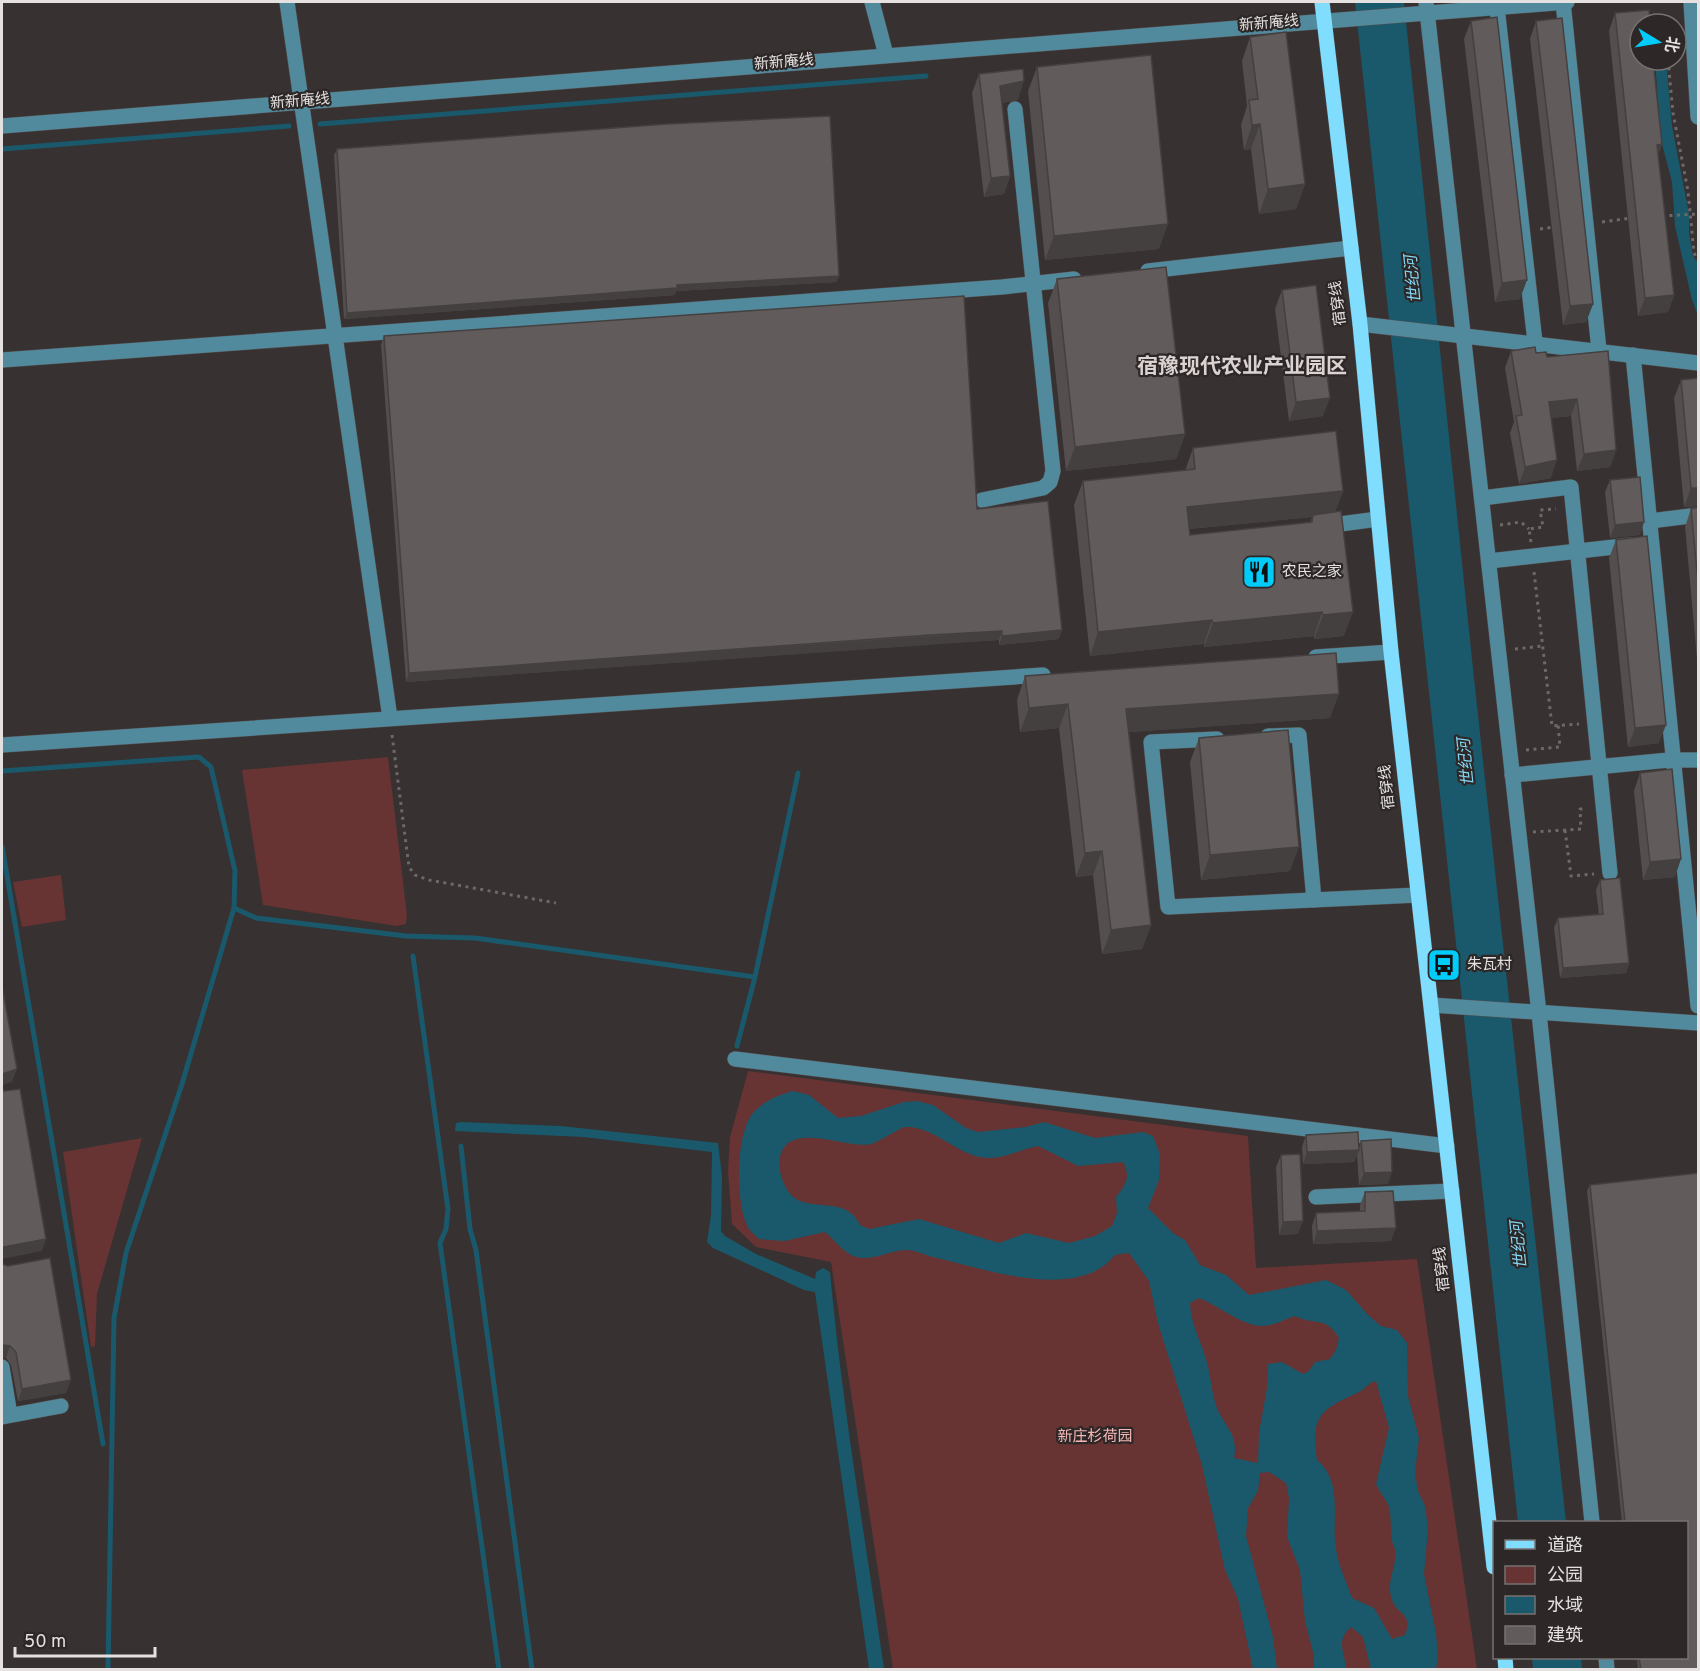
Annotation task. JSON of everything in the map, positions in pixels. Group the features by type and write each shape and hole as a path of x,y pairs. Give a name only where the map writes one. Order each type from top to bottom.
{"main road":[{"name":"宿穿线","path":"1322,2 1360,324 1391,652 1493,1558"}],"street":[{"path":"287,2 390,718"},
{"path":"872,2 886,55"},
{"path":"1565,2 1599,350"},
{"name":"新新庵线","path":"2,126 1324,20 1424,9 1565,2"},
{"path":"1691,2 1698,117"},
{"path":"1497,7 1535,342"},
{"path":"1424,9 1459,335 1482,498 1499,650 1535,1012 1592,1521"},
{"path":"982,500 1043,488 1050,482 1053,471 1016,109"},
{"path":"1128,273 1351,248"},
{"path":"2,360 1034,284 1093,277"},
{"path":"1360,324 1535,342 1698,363"},
{"path":"1633,355 1676,759 1698,1006"},
{"path":"1482,498 1571,487 1610,873"},
{"path":"1650,521 1698,515"},
{"path":"1306,528 1378,519"},
{"path":"1489,561 1653,543"},
{"path":"1296,658 1391,652"},
{"path":"2,745 1057,674"},
{"path":"1253,737 1299,735 1314,900"},
{"path":"1230,738 1150,742 1168,907 1418,895"},
{"path":"1512,775 1676,759 1698,759"},
{"path":"1431,1005 1698,1023"},
{"path":"735,1059 1447,1146"},
{"path":"1316,1197 1452,1191"},
{"path":"2,1367 6,1416 61,1406"}],"path":[{"path":"1669,72 1672,113 1691,215 1694,253 1698,260"},
{"path":"1657,215 1666,218 1698,214"},
{"path":"1523,231 1634,218"},
{"path":"1529,529 1543,527 1540,510 1573,507"},
{"path":"1485,527 1521,522 1529,529 1552,726 1595,723"},
{"path":"1499,650 1543,646"},
{"path":"390,718 409,867 415,875 429,880 556,903"},
{"path":"1510,752 1560,747 1557,725"},
{"path":"1519,833 1581,828 1580,809 1603,807"},
{"path":"1565,830 1571,876 1610,873"}],"green space":[{"path":"388,757 407,915 406,924 397,926 263,905 242,770"},
{"path":"61,875 66,920 22,927 13,882"},
{"name":"新庄杉荷园","path":"748,1071 1248,1136 1256,1268 1417,1259 1477,1669 893,1669 831,1262 756,1247 732,1224 728,1171 730,1137"},
{"path":"142,1138 97,1294 95,1346 91,1347 63,1152"}],"water":[{"name":"世纪河","path":"1355,2 1404,2 1473,669 1566,1521 1518,1521"},
{"path":"1656,72 1667,72 1672,126 1689,214 1689,232 1693,256 1698,263 1698,315 1692,300 1675,226 1672,182 1661,140"},
{"path":"793,1091 809,1095 838,1118 861,1116 904,1102 917,1101 933,1105 966,1128 978,1132 1026,1127 1044,1122 1095,1138 1143,1132 1153,1136 1160,1154 1159,1180 1148,1208 1174,1234 1185,1240 1200,1265 1226,1275 1249,1295 1326,1280 1346,1290 1381,1326 1397,1330 1407,1343 1408,1396 1419,1438 1415,1473 1418,1491 1425,1506 1428,1528 1424,1574 1436,1633 1438,1657 1436,1669 1371,1669 1363,1637 1351,1627 1342,1642 1346,1669 1314,1669 1314,1656 1305,1621 1300,1570 1287,1537 1289,1498 1286,1483 1269,1472 1260,1473 1258,1491 1248,1508 1246,1536 1273,1637 1277,1669 1253,1669 1238,1599 1225,1570 1202,1465 1158,1323 1149,1281 1129,1253 1115,1255 1098,1269 1077,1277 1054,1280 1002,1274 909,1250 900,1250 870,1258 857,1257 844,1250 825,1232 784,1241 759,1239 749,1229 741,1205 739,1171 743,1137 747,1123 757,1109","holes":["904,1127 927,1131 969,1154 980,1157 992,1158 1009,1155 1038,1146 1078,1166 1123,1162 1127,1176 1116,1197 1117,1213 1112,1226 1095,1236 1069,1243 1026,1233 999,1243 919,1219 869,1229 860,1225 849,1211 800,1201 790,1194 783,1182 780,1157 785,1146 794,1140 806,1138 861,1145 871,1144","1199,1298 1247,1323 1263,1326 1295,1316 1329,1326 1339,1338 1336,1350 1330,1359 1315,1362 1309,1371 1303,1374 1282,1362 1268,1364 1267,1388 1259,1433 1258,1463 1234,1458 1234,1442 1217,1409 1207,1362 1194,1324 1190,1303","1376,1381 1389,1428 1376,1484 1388,1504 1395,1549 1390,1593 1394,1605 1404,1615 1407,1622 1405,1635 1392,1639 1374,1608 1352,1598 1336,1549 1334,1490 1331,1479 1317,1460 1315,1445 1317,1424 1326,1410 1360,1392"]},
{"path":"456,1123 561,1126 718,1143 722,1176 721,1231 725,1236 756,1254 815,1279 816,1272 823,1268 830,1272 847,1421 884,1669 869,1669 815,1292 804,1290 713,1248 707,1242 711,1215 712,1152 583,1137 455,1131"},
{"path":"1532,1659 1581,1659 1582,1669 1533,1669"}],"building":[{"path":"1649,10 1649,12 1628,12 1628,72 1654,72 1662,144 1657,145 1674,295 1645,298 1615,13"},
{"path":"1497,17 1527,280 1502,283 1471,21"},
{"path":"1562,18 1593,304 1570,306 1536,21"},
{"path":"1286,32 1305,184 1268,189 1260,124 1252,125 1249,100 1258,99 1250,37"},
{"path":"1151,55 1168,224 1054,236 1037,67"},
{"path":"1023,69 1024,81 1000,86 1010,176 991,178 979,74"},
{"path":"830,116 839,276 677,285 677,288 347,313 337,149 667,124"},
{"path":"1166,267 1185,434 1075,447 1057,279"},
{"path":"1316,285 1330,398 1296,402 1282,290"},
{"path":"964,296 977,509 1048,501 1062,630 1002,636 1002,631 930,635 409,673 384,336"},
{"path":"1535,347 1536,353 1546,352 1547,357 1608,351 1616,450 1584,454 1577,399 1549,402 1557,460 1525,467 1516,416 1522,415 1511,351"},
{"path":"1698,378 1698,488 1691,488 1681,380"},
{"path":"1336,431 1343,491 1187,507 1190,535 1312,522 1313,515 1341,511 1353,612 1323,615 1322,612 1213,623 1212,620 1098,632 1083,481 1195,469 1193,448"},
{"path":"1640,477 1644,522 1615,525 1610,480"},
{"path":"1698,507 1698,582 1691,509"},
{"path":"1647,536 1666,725 1635,728 1616,540"},
{"path":"1336,653 1339,694 1126,709 1151,925 1111,930 1102,851 1085,853 1068,704 1029,708 1025,676"},
{"path":"1288,730 1299,847 1210,855 1199,738"},
{"path":"1672,769 1681,859 1650,862 1640,773"},
{"path":"1620,878 1629,963 1563,968 1558,918 1603,914 1600,880"},
{"path":"2,986 17,1069 2,1074"},
{"path":"2,1088 4,1091 20,1089 46,1239 2,1249"},
{"path":"1358,1132 1359,1150 1307,1152 1306,1135"},
{"path":"1391,1139 1392,1172 1364,1173 1361,1141"},
{"path":"1300,1154 1303,1221 1283,1222 1281,1155"},
{"path":"1698,1173 1698,1670 1641,1670 1639,1659 1688,1659 1688,1521 1625,1521 1590,1185"},
{"path":"1393,1191 1396,1228 1317,1231 1316,1213 1365,1211 1365,1192"},
{"path":"50,1258 71,1380 22,1389 16,1352 10,1346 2,1347 2,1264 8,1266"}],"waterway":[{"path":"320,124 926,76"},
{"path":"2,149 289,126"},
{"path":"2,771 199,757 211,767 235,871 234,908 182,1084 126,1253 114,1318 108,1670"},
{"path":"737,1046 755,977 798,773"},
{"path":"2,846 103,1444"},
{"path":"234,908 256,918 406,936 475,938 755,977"},
{"path":"413,956 448,1209 446,1229 440,1243 499,1670"},
{"path":"461,1146 470,1229 476,1250 532,1670"}],"place":[{"name":"农民之家","path":"1259,572"},
{"name":"朱瓦村","path":"1444,965"}],"district":[{"name":"宿豫现代农业产业园区","path":"1242,367"}]}
